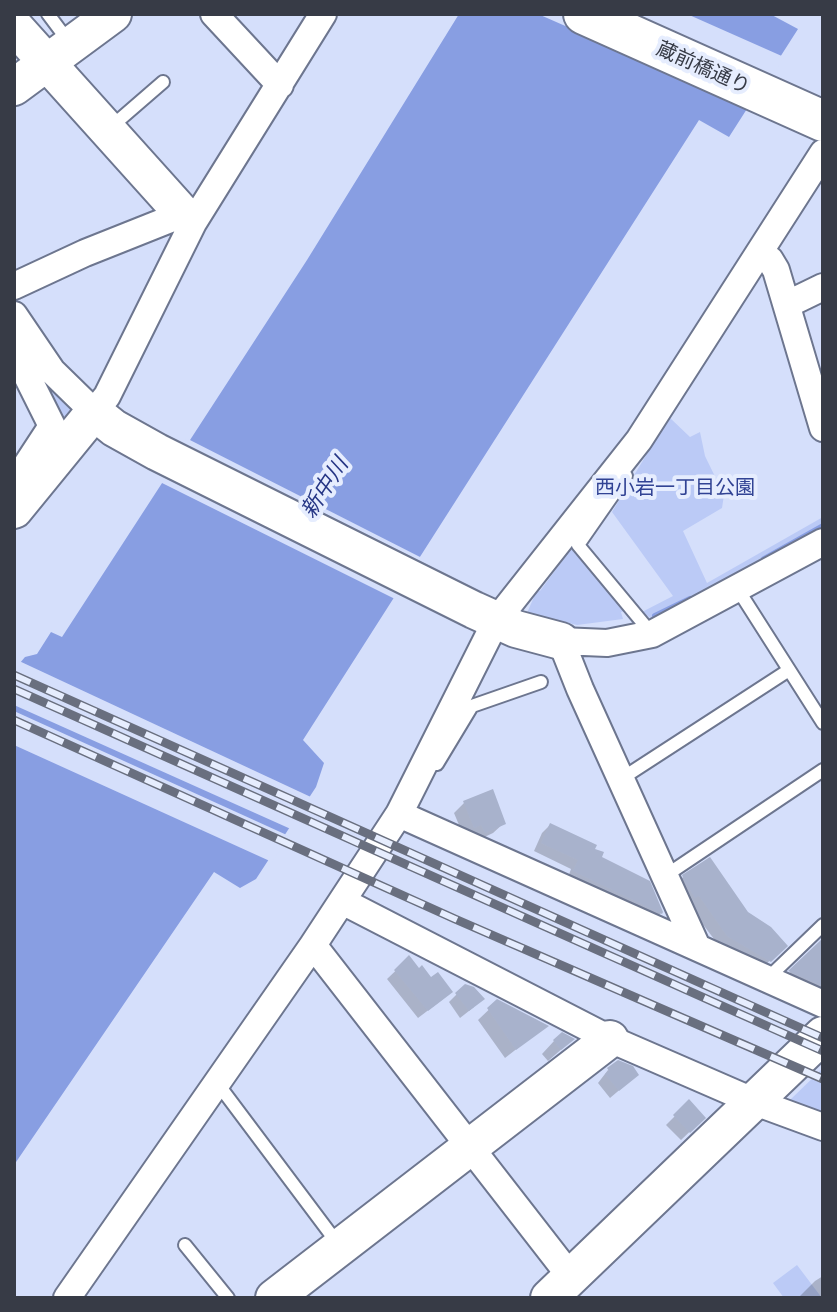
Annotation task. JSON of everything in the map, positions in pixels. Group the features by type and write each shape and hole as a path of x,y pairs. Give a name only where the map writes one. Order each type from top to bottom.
{"main road":[{"name":"蔵前橋通り","path":"584,14 823,121"},
{"name":"蔵前橋通り","path":"652,14 823,91"}],"street":[{"path":"14,87 113,14"},
{"path":"214,14 280,85"},
{"path":"14,510 104,420 107,396 188,218 280,85 323,14"},
{"path":"14,26 59,53 107,131 188,218"},
{"path":"71,1296 313,945 404,803 482,614 639,440 823,153"},
{"path":"14,286 85,253 188,218"},
{"path":"760,252 776,270 822,421"},
{"path":"788,304 823,287"},
{"path":"14,315 52,371 104,420 516,629 561,641 607,643 652,634 823,542"},
{"path":"14,484 52,426 16,360"},
{"path":"561,641 697,947"},
{"path":"404,803 697,947 823,1004"},
{"path":"342,901 610,1039 755,1102 823,1127"},
{"path":"313,945 469,1148 564,1289 823,1035"},
{"path":"274,1298 610,1039"}],"lane":[{"path":"48,14 59,53"},
{"path":"107,131 163,82"},
{"path":"639,440 633,464 578,545 652,634"},
{"path":"737,588 823,723"},
{"path":"621,779 789,670"},
{"path":"404,803 428,779 472,706 541,682"},
{"path":"665,876 823,770"},
{"path":"768,978 823,925"},
{"path":"218,1084 340,1246"},
{"path":"185,1245 228,1298"}],"green space":[{"path":"39,369 68,401 72,418 58,426"},
{"name":"西小岩一丁目公園","path":"669,417 690,437 700,432 705,456 724,495 722,508 683,531 707,583 823,517 823,531 653,620 642,612 673,596 612,512"},
{"path":"571,549 618,600 625,611 621,612 623,619 577,625 527,613 537,590 540,591"},
{"path":"823,1068 823,1112 790,1100"},
{"path":"797,1265 822,1298 784,1298 773,1283"}],"water":[{"name":"新中川","path":"459,14 770,14 798,29 729,137 699,120 303,740 324,763 316,787 256,879 240,888 214,872 14,1165 14,670 25,657 37,654 51,632 62,637 307,260"}],"pier":[{"path":"538,14 687,14 784,57 752,108"},
{"path":"186,438 424,559 397,600 158,481"},
{"path":"17,660 313,798 293,830 14,705 14,664"},
{"path":"14,711 289,836 272,862 14,745"}],"building":[{"path":"493,789 506,824 485,833 481,825 474,828 463,801"},
{"path":"550,823 597,845 595,849 604,852 602,857 650,881 662,914 573,871 578,860 541,843"},
{"path":"710,857 748,912 771,927 788,946 771,962 727,936 699,896 695,898 685,882 682,875"},
{"path":"823,938 823,986 788,971"},
{"path":"409,955 431,977 438,972 453,992 428,1011 394,970"},
{"path":"465,984 474,987 485,999 469,1011 455,993"},
{"path":"497,999 549,1026 516,1050 487,1008"},
{"path":"562,1032 575,1039 561,1050 553,1040"},
{"path":"618,1060 633,1066 639,1075 619,1091 605,1074 609,1071 607,1068"},
{"path":"689,1099 706,1118 690,1133 673,1115"}],"waterway":[{"path":"764,559 823,526"},
{"path":"655,616 690,599"}],"railway":[{"path":"14,675 823,1038"},
{"path":"14,689 823,1051"},
{"path":"14,720 455,919 823,1079"}]}
